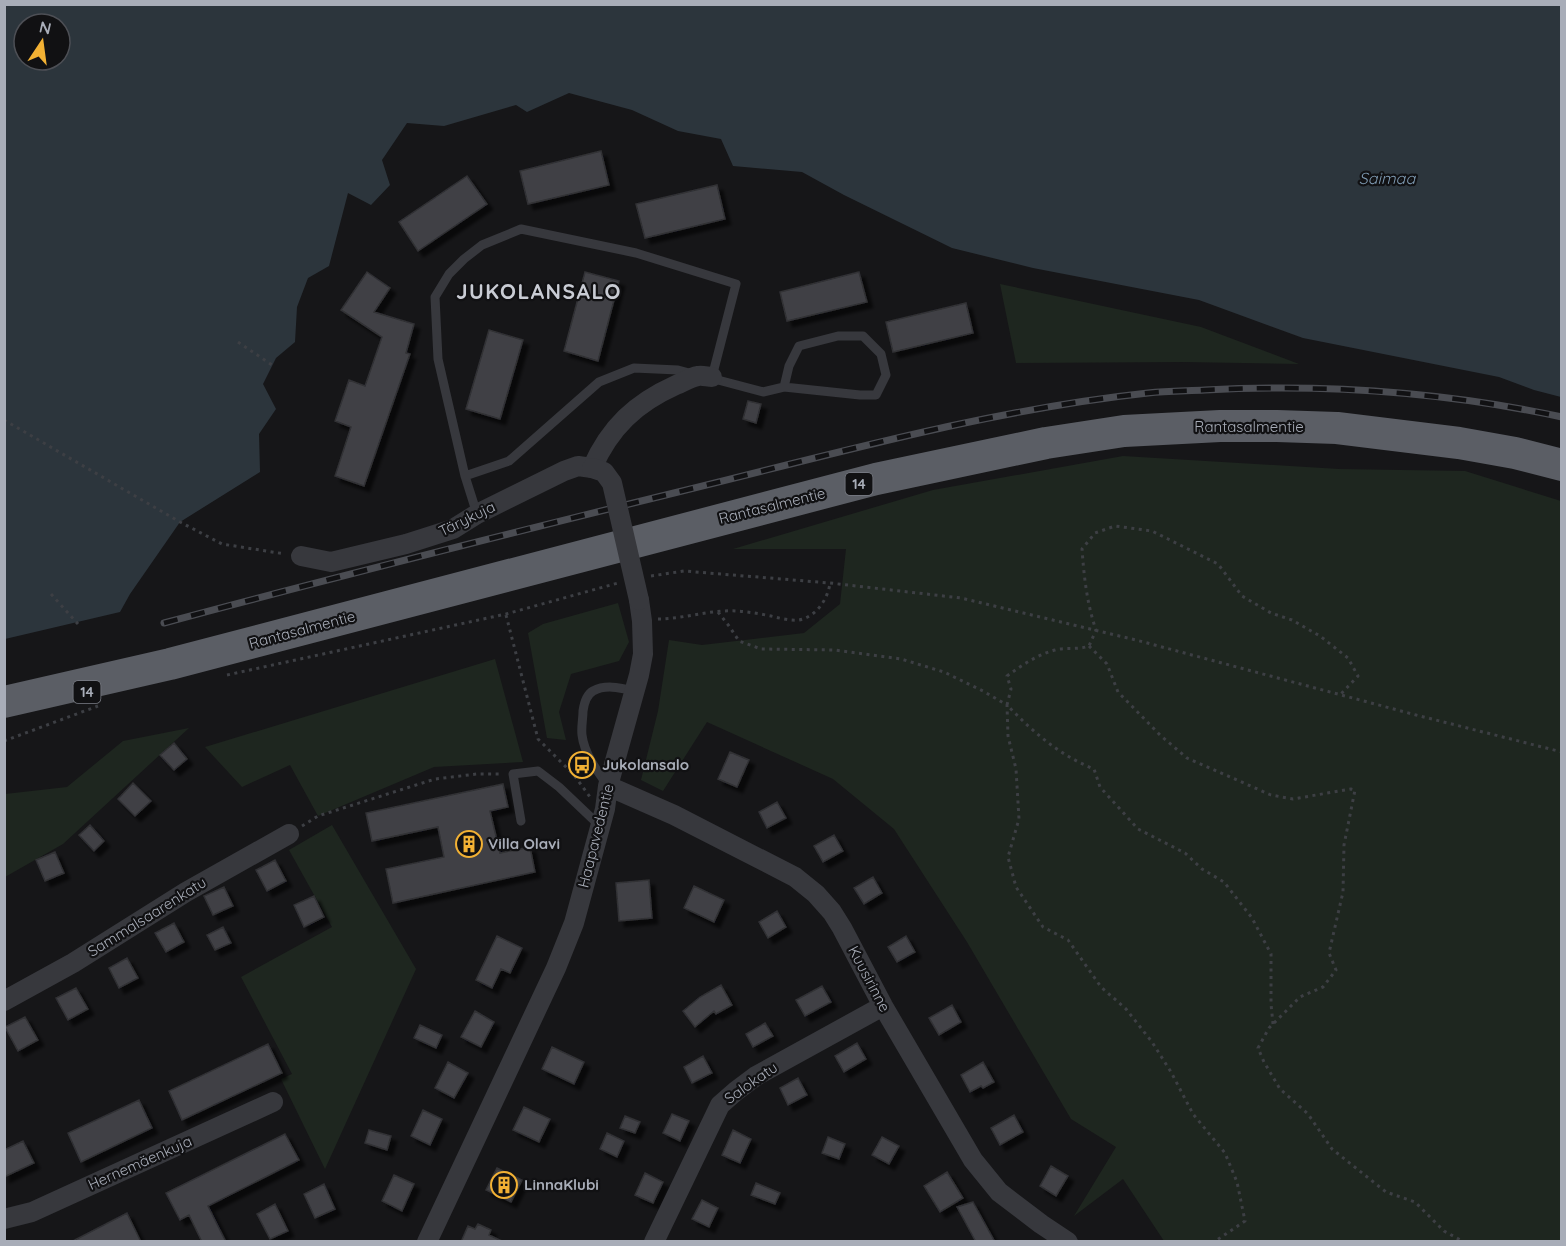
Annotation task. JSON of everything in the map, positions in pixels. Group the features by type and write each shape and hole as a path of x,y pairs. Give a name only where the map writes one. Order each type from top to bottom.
{"highway":[{"name":"Rantasalmentie","path":"4,702 170,664 876,479 1046,443 1124,431 1220,426 1338,428 1460,443 1515,453 1562,465"},
{"name":"Rantasalmentie","path":"4,720 170,664"}],"street":[{"path":"592,468 600,448 637,407 658,393 705,376"},
{"name":"Tärykuja","path":"301,556 331,562 406,544 453,529 477,514 564,471 578,466 592,468"},
{"name":"Haapavedentie","path":"427,1242 556,968 574,923 643,654 639,600 612,483 604,472 592,468"},
{"name":"Kuusirinne","path":"608,786 674,815 795,877 816,894 842,928 883,1006 973,1160 999,1192 1063,1240"},
{"name":"Sammalsaarenkatu","path":"4,1001 73,963 186,892 289,834"},
{"name":"Salokatu","path":"654,1242 720,1105 756,1076 883,1006"},
{"name":"Hernemäenkuja","path":"4,1219 32,1212 273,1102"}],"lane":[{"path":"477,514 465,476 438,359 435,297 449,274 482,245 520,229 636,253 736,284 705,376"},
{"path":"465,476 509,462 599,382 634,368 678,370 763,392 784,387 876,394 886,375 881,354 863,336 838,336 799,346 789,366 784,387"},
{"path":"608,786 597,771 584,743 582,726 584,703 589,694 598,689 614,686 635,690"},
{"path":"521,821 513,774 538,771 603,817"}],"path":[{"path":"238,342 272,365"},
{"path":"4,420 222,544 301,556"},
{"path":"1214,1242 1245,1221 1237,1182 1225,1154 1193,1114 1172,1072 1126,1008 1101,987 1068,940 1043,927 1016,886 1008,857 1019,819 1016,769 1008,736 1007,705 1011,689 1007,676 1026,662 1056,650 1089,646 1096,630 1085,586 1082,549 1095,533 1115,526 1152,531 1218,564 1242,596 1270,613 1292,620 1320,636 1348,658 1358,676 1340,695"},
{"path":"649,577 684,571 830,583 961,598 1096,630 1416,716 1562,752"},
{"path":"219,677 506,614 626,581"},
{"path":"655,619 718,612 749,612 799,620 811,614 823,603 830,583"},
{"path":"51,594 78,624"},
{"path":"718,612 739,641 761,649 835,650 901,659 944,672 1007,705 1030,729 1052,746 1077,762 1094,769 1100,787 1138,828 1185,853 1202,869 1224,882 1252,918 1271,954 1273,1024"},
{"path":"506,614 538,739 574,775 603,817"},
{"path":"1089,646 1107,663 1118,692 1160,735 1187,758 1271,795 1293,799 1355,790 1344,845 1343,892 1329,953 1336,970 1323,987 1300,997 1269,1028 1258,1048 1280,1089 1308,1114 1332,1149 1386,1192 1415,1202 1444,1231 1464,1242"},
{"path":"4,741 105,704"},
{"path":"289,834 318,816 435,779 477,774 513,774"}],"shaded area":[{"path":"1000,284 1201,327 1299,364 1016,363"},
{"path":"1123,456 1339,469 1465,471 1561,501 1561,1241 1164,1241 1123,1179 1074,1216 1116,1147 1071,1119 967,942 894,829 833,779 707,722 663,791 641,780 658,711 669,640 702,645 804,633 840,604 846,549 733,549 933,490"},
{"path":"618,603 629,642 619,661 571,674 559,712 566,740 547,738 528,633 543,624"},
{"path":"495,659 523,762 434,767 318,816 290,765 242,787 205,747"},
{"path":"189,728 63,844 5,877 5,794 67,787 123,741"},
{"path":"332,825 416,969 325,1169 281,1079 292,1074 241,977 332,927 289,850"}],"water":[{"name":"Saimaa","path":"4,5 1561,5 1561,397 1499,377 1303,338 1199,300 1033,268 952,248 802,172 733,166 721,139 678,131 632,110 569,93 527,112 516,105 444,126 407,123 382,160 390,185 371,205 348,193 329,266 308,278 297,307 295,342 276,358 263,384 276,409 259,434 260,472 180,522 120,612 5,639"}],"building":[{"path":"601,151 609,185 528,204 520,171"},
{"path":"467,176 487,204 418,251 399,222"},
{"path":"717,185 725,219 645,238 636,204"},
{"path":"367,272 390,288 374,312 414,324 406,353 410,354 364,486 335,476 351,427 335,421 349,380 365,386 382,337 341,310"},
{"path":"585,272 619,281 598,361 564,351"},
{"path":"859,272 867,302 787,321 780,292"},
{"path":"966,303 973,333 893,352 886,322"},
{"path":"489,330 523,340 500,419 466,409"},
{"path":"748,401 761,404 756,423 743,419"},
{"path":"174,743 187,759 174,770 160,755"},
{"path":"730,752 749,760 737,787 718,779"},
{"path":"133,783 151,801 135,816 118,799"},
{"name":"Villa Olavi","path":"503,784 508,807 490,811 500,853 530,847 535,872 393,903 386,869 444,857 438,827 372,841 366,813"},
{"path":"777,802 786,818 767,828 759,812"},
{"path":"90,825 104,841 94,851 79,835"},
{"path":"834,835 843,851 823,862 814,846"},
{"path":"55,852 64,873 45,881 36,860"},
{"path":"275,860 286,881 267,891 256,870"},
{"path":"873,877 882,893 864,904 854,888"},
{"path":"649,880 652,918 619,921 616,883"},
{"path":"694,886 724,900 714,922 684,908"},
{"path":"224,887 233,906 213,915 204,896"},
{"path":"314,896 324,917 304,927 294,905"},
{"path":"777,911 786,927 768,938 759,922"},
{"path":"174,923 184,942 166,952 155,933"},
{"path":"223,927 231,943 215,950 207,935"},
{"path":"497,936 522,948 510,973 501,969 492,988 476,980"},
{"path":"906,936 915,952 897,962 888,947"},
{"path":"127,958 138,978 119,988 109,968"},
{"path":"721,985 732,1005 716,1014 714,1011 695,1027 683,1011 700,997"},
{"path":"822,986 831,1002 805,1016 796,1000"},
{"path":"76,988 88,1009 68,1020 56,998"},
{"path":"952,1005 961,1022 939,1035 929,1018"},
{"path":"475,1011 494,1022 481,1047 461,1037"},
{"path":"25,1017 38,1040 18,1051 5,1027"},
{"path":"765,1023 773,1036 753,1047 746,1034"},
{"path":"420,1025 442,1035 436,1048 414,1038"},
{"path":"857,1043 866,1059 844,1072 835,1056"},
{"path":"268,1044 282,1073 182,1120 169,1091"},
{"path":"552,1047 584,1062 574,1084 542,1069"},
{"path":"703,1056 712,1073 692,1083 684,1067"},
{"path":"448,1062 468,1073 454,1098 435,1088"},
{"path":"983,1062 994,1082 970,1092 961,1075"},
{"path":"798,1078 807,1095 788,1105 780,1088"},
{"path":"139,1100 152,1128 81,1162 68,1133"},
{"path":"524,1107 550,1119 539,1142 513,1130"},
{"path":"423,1110 442,1119 430,1145 411,1136"},
{"path":"672,1114 689,1121 680,1141 663,1133"},
{"path":"1014,1115 1023,1132 1000,1145 991,1128"},
{"path":"625,1116 640,1122 635,1133 620,1128"},
{"path":"369,1130 391,1136 387,1150 365,1143"},
{"path":"733,1130 751,1139 740,1163 722,1155"},
{"path":"607,1133 624,1141 617,1157 600,1149"},
{"path":"285,1134 299,1160 208,1206 226,1242 202,1242 189,1215 180,1220 166,1193"},
{"path":"828,1137 845,1144 839,1159 822,1153"},
{"path":"882,1137 899,1146 889,1164 872,1155"},
{"path":"23,1141 34,1163 4,1177 4,1150"},
{"path":"1051,1166 1068,1176 1056,1196 1040,1186"},
{"name":"LinnaKlubi","path":"497,1168 522,1180 511,1202 486,1190"},
{"path":"947,1172 963,1198 940,1212 924,1186"},
{"path":"645,1173 663,1182 653,1203 635,1195"},
{"path":"394,1175 414,1184 402,1211 382,1201"},
{"path":"756,1183 780,1193 775,1204 751,1195"},
{"path":"324,1184 335,1209 315,1218 304,1194"},
{"path":"702,1200 718,1208 709,1227 692,1219"},
{"path":"973,1202 995,1242 976,1242 957,1207"},
{"path":"275,1204 288,1231 270,1239 257,1214"},
{"path":"127,1213 141,1242 71,1242"},
{"path":"478,1224 491,1230 489,1235 504,1242 461,1242 468,1226 475,1229"}],"railway":[{"path":"164,623 853,448 1029,410 1088,401 1169,391 1250,388 1339,389 1474,401 1562,417"}],"place":[{"name":"Jukolansalo","path":"582,765"},
{"name":"Villa Olavi","path":"469,844"},
{"name":"LinnaKlubi","path":"504,1185"}],"district":[{"name":"JUKOLANSALO","path":"539,292"}]}
